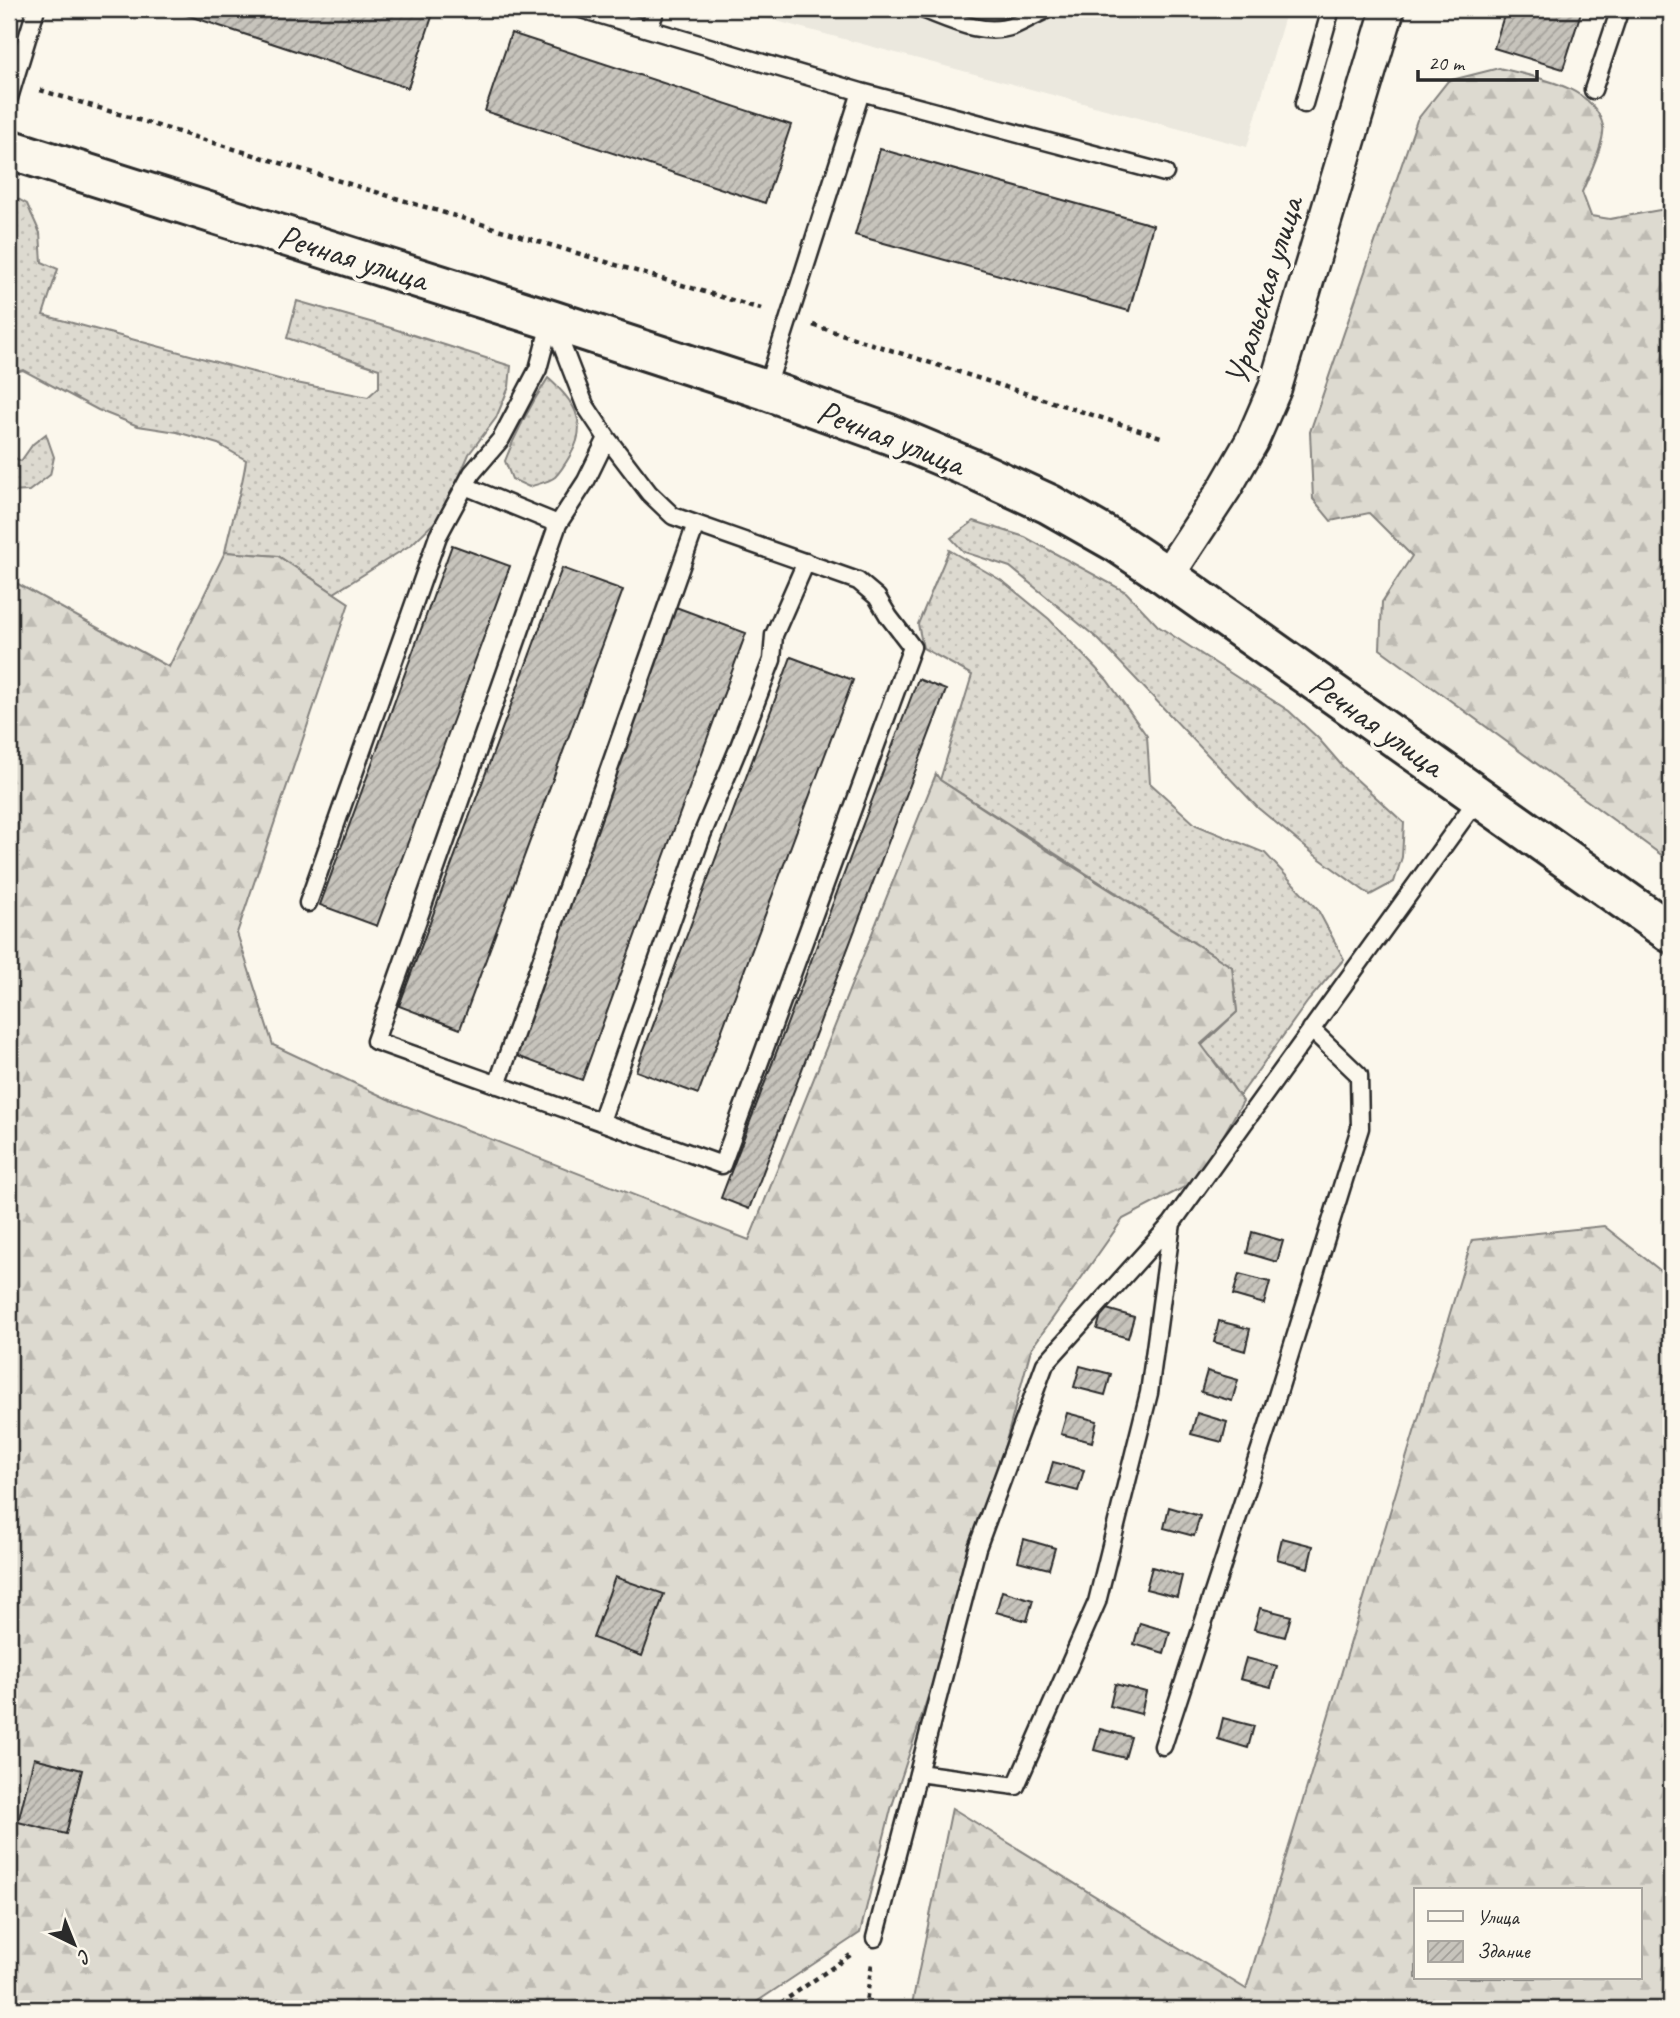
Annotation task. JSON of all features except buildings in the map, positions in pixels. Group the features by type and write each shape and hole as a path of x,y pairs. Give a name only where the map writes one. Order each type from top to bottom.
{"street":[{"name":"Уральская улица","path":"1167,576 1225,488 1252,441 1275,388 1388,9"},
{"name":"Речная улица","path":"9,149 766,390 889,434 1037,498 1116,542 1167,576 1671,933"}],"lane":[{"path":"11,90 36,9"},
{"path":"581,9 860,92 1165,173"},
{"path":"649,29 656,9"},
{"path":"922,9 963,24 987,29 1010,27 1048,9"},
{"path":"1304,104 1331,9"},
{"path":"1593,90 1620,9"},
{"path":"766,390 860,92"},
{"path":"551,320 585,405 607,438 673,516 858,581 877,597 912,647 722,1165 375,1041 558,524 586,481 607,438"},
{"path":"308,904 438,536 472,473 501,439 538,369 551,320"},
{"path":"465,486 558,524"},
{"path":"497,1085 696,524"},
{"path":"600,1121 702,835 772,660 774,635 806,562"},
{"path":"875,1938 977,1548 1045,1364 1172,1223 1480,796"},
{"path":"1163,1746 1268,1425 1360,1128 1359,1075 1311,1029"},
{"path":"918,1773 1016,1786 1097,1602 1149,1393 1172,1223"}],"path":[{"path":"11,90 789,318 1164,438"},
{"path":"772,2009 875,1938"},
{"path":"865,2009 875,1938"}],"shaded area":[{"path":"732,9 1287,9 1247,147"}],"green space":[{"path":"1499,68 1560,85 1588,101 1597,112 1603,126 1602,140 1582,192 1591,216 1610,219 1671,208 1671,862 1380,649 1382,602 1412,556 1369,513 1331,521 1313,499 1310,432 1417,120 1448,81"},
{"path":"9,194 27,204 40,233 42,262 58,269 43,315 286,381 368,397 379,387 379,369 287,338 297,301 511,366 509,387 496,418 469,454 443,514 412,544 334,593 278,556 225,552 246,460 218,444 177,432 138,426 98,410 23,370 9,374"},
{"path":"548,378 571,403 576,412 579,432 571,454 557,475 529,487 512,479 505,461 524,418"},
{"path":"46,434 54,457 50,475 29,491 9,492 9,455 21,461 33,444"},
{"path":"974,521 1025,537 1126,592 1158,626 1289,711 1318,738 1343,767 1404,823 1402,857 1394,882 1370,895 1316,856 1258,808 1098,639 1010,567 964,552 951,538"},
{"path":"949,550 1004,582 1049,619 1107,680 1147,736 1150,783 1196,825 1265,853 1318,910 1344,959 1308,1001 1239,1097 1223,1071 1201,1046 1237,1012 1232,967 940,780 972,675 923,648 918,624"},
{"path":"225,552 278,556 349,603 237,933 273,1045 388,1099 749,1240 936,774 940,780 1045,849 1232,967 1237,1012 1201,1044 1243,1101 1198,1180 1123,1219 1031,1349 977,1548 891,1809 860,1933 746,2009 9,2009 9,579 169,667"},
{"path":"1604,1226 1671,1279 1671,2009 911,2009 952,1808 1246,1989 1472,1240"}]}
